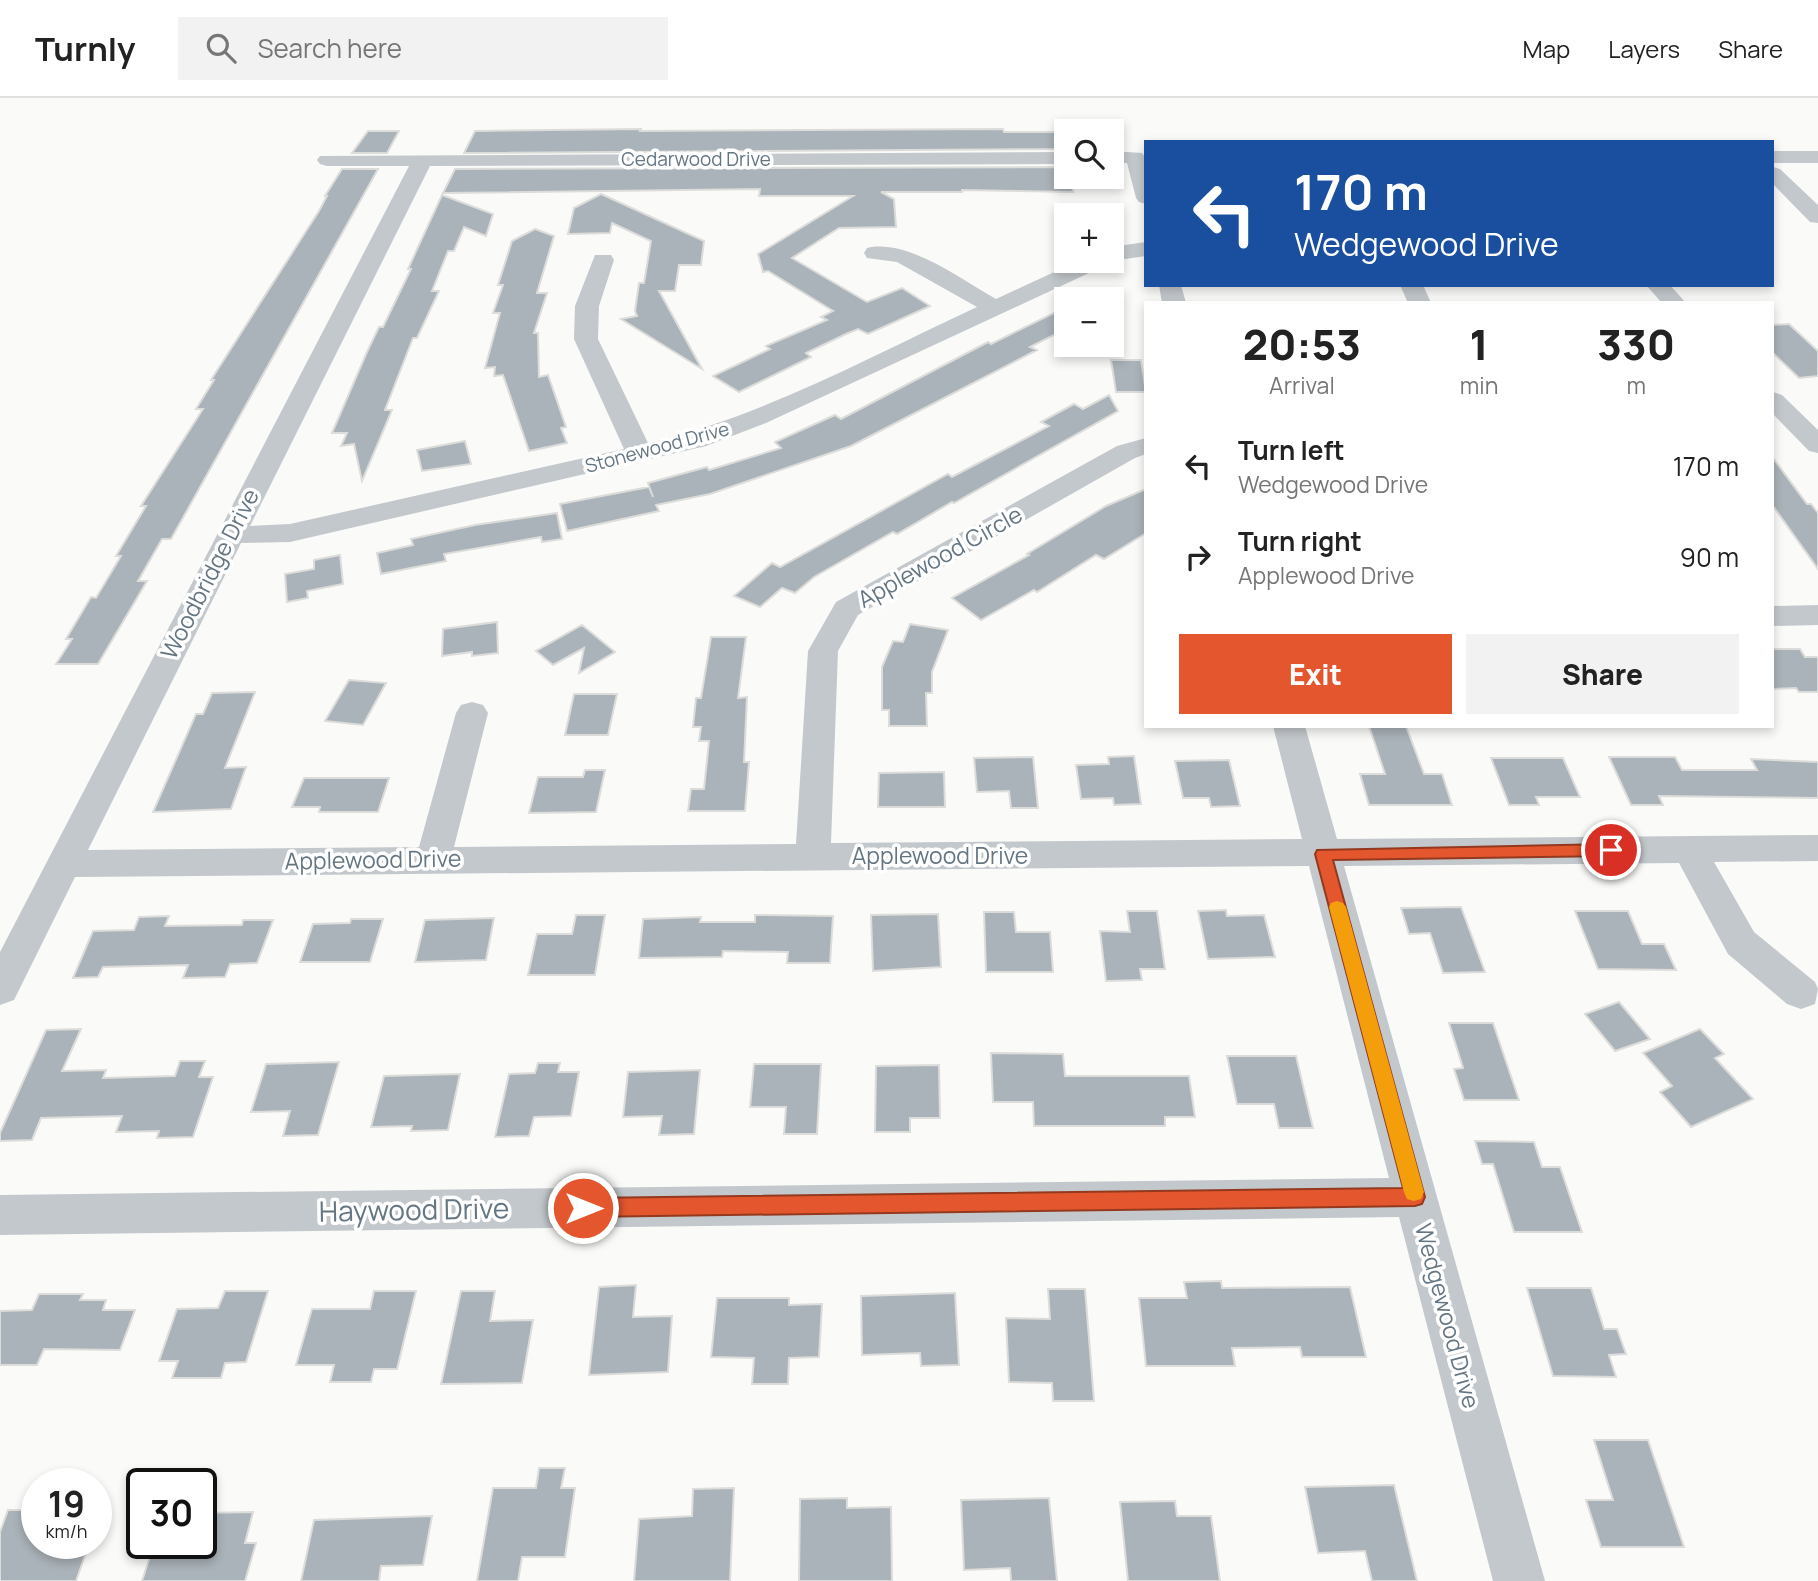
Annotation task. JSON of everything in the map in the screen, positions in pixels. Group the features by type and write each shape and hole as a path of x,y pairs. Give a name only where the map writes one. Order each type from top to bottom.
{"street":[{"path":"1124,157 1135,157 1144,191"},
{"path":"1774,157 1818,157"},
{"name":"Cedarwood Drive","path":"327,160 1054,158"},
{"name":"Woodbridge Drive","path":"0,989 422,161"},
{"path":"1774,174 1818,217"},
{"path":"1124,252 1144,249"},
{"path":"875,253 902,256 994,307"},
{"path":"603,260 587,306 586,339 640,454"},
{"name":"Stonewood Drive","path":"230,535 290,533 697,440 757,418 1069,273"},
{"path":"1659,287 1673,301"},
{"path":"1774,401 1818,445"},
{"name":"Applewood Circle","path":"813,857 823,651 847,609 1126,452 1144,447"},
{"path":"1774,616 1818,615"},
{"path":"433,859 472,713"},
{"name":"Wedgewood Drive","path":"1290,728 1519,1581"},
{"name":"Applewood Drive","path":"62,864 1818,848"},
{"path":"1689,849 1741,943 1801,993"},
{"name":"Haywood Drive","path":"0,1215 1415,1197"}],"building":[{"path":"1003,129 1004,132 1054,132 1054,149 464,153 475,131"},
{"path":"368,131 399,131 387,153 352,153"},
{"path":"1054,167 1054,189 1073,189 1073,192 881,192 894,199 896,227 839,228 792,258 867,302 902,288 930,306 868,334 858,329 846,334 806,353 811,357 739,392 713,376 770,349 766,346 827,320 821,317 833,311 768,271 763,272 758,254 853,196 759,196 760,189 443,193 455,169"},
{"path":"342,169 378,169 171,539 162,539 138,581 147,581 98,664 56,664 72,639 66,639 91,597 96,598 121,556 116,556 146,506 141,506 203,409 196,409 214,380 211,380 319,211"},
{"path":"601,194 704,241 701,265 679,265 675,291 659,291 702,369 621,319 637,316 635,311 639,283 644,283 651,241 612,223 610,233 568,234 574,208"},
{"path":"442,195 493,214 486,236 464,227 454,251 448,251 432,291 439,291 417,338 413,338 385,410 392,410 362,481 354,444 341,446 347,433 332,433 379,327 383,327 411,269 408,269"},
{"path":"535,229 554,236 537,293 547,293 534,333 538,333 539,377 548,375 566,427 561,428 567,443 529,451 503,375 494,376 495,367 485,368 500,313 493,313 503,285 498,285 512,241"},
{"path":"1054,313 1054,335 1030,347 1037,350 851,446 710,494 656,505 659,511 567,531 560,504 649,487 653,497 648,483 707,467 709,470 781,448 775,442 835,415 841,419 988,342 991,344"},
{"path":"1789,324 1818,351 1818,376 1799,378 1774,354 1774,325"},
{"path":"1111,360 1141,360 1144,392 1116,392"},
{"path":"1109,395 1118,411 897,534 893,532 814,577 795,593 782,588 760,607 734,596 772,563 780,567 948,474 952,477 1049,426 1041,422 1074,404 1083,409"},
{"path":"465,441 471,464 422,471 417,450"},
{"path":"1774,459 1807,504 1811,504 1818,513 1818,569 1774,507"},
{"path":"1144,490 1144,534 1104,559 1096,555 1037,592 1034,590 981,620 952,598 1029,555 1027,554 1106,506"},
{"path":"557,513 562,539 542,542 541,537 444,554 446,561 381,574 377,553 413,545 411,539 475,525"},
{"path":"340,555 343,584 307,591 308,598 287,602 285,574 314,569 314,560"},
{"path":"497,622 498,653 472,656 472,652 442,656 443,629"},
{"path":"910,624 948,630 932,672 932,693 926,693 927,726 889,726 889,710 882,710 882,667 893,641 903,642"},
{"path":"582,625 615,652 579,673 584,648 553,665 536,651"},
{"path":"711,637 746,637 738,698 747,697 744,762 749,762 745,811 688,811 691,789 704,789 709,741 699,741 701,727 693,727 696,698 701,698"},
{"path":"1774,649 1800,649 1805,657 1818,657 1818,692 1799,692 1796,688 1774,689"},
{"path":"349,680 386,683 363,725 325,721"},
{"path":"255,692 225,768 246,767 231,809 153,812 196,714 203,714 212,693"},
{"path":"574,694 617,694 608,735 565,735"},
{"path":"1370,728 1407,728 1424,774 1442,774 1452,805 1369,805 1360,774 1385,774"},
{"path":"1134,756 1141,804 1114,805 1113,798 1081,799 1076,765 1109,764 1108,757"},
{"path":"1033,757 1038,808 1011,808 1009,791 977,792 974,758"},
{"path":"1609,757 1675,757 1682,770 1757,770 1751,759 1818,762 1818,798 1659,796 1663,805 1631,805"},
{"path":"1491,758 1563,758 1580,797 1536,797 1539,805 1509,805"},
{"path":"1229,760 1240,806 1211,807 1209,798 1183,798 1175,761"},
{"path":"585,770 605,770 596,812 529,813 538,777 583,777"},
{"path":"944,772 945,807 878,807 879,773"},
{"path":"304,778 389,778 378,812 319,812 320,807 292,807"},
{"path":"1461,907 1485,972 1443,973 1430,933 1409,934 1401,908"},
{"path":"1226,910 1227,916 1264,915 1275,957 1208,959 1198,911"},
{"path":"1127,911 1157,911 1165,969 1140,969 1142,980 1106,981 1100,931 1130,932"},
{"path":"1575,911 1628,911 1642,944 1664,944 1676,970 1598,969"},
{"path":"984,912 1014,912 1016,932 1050,932 1053,972 986,972"},
{"path":"938,914 941,967 873,971 871,915"},
{"path":"576,915 605,915 595,975 528,975 537,934 572,934"},
{"path":"755,915 833,916 830,963 787,963 788,952 723,951 722,957 639,958 643,919 701,917 700,922 755,922"},
{"path":"169,916 165,926 242,925 243,920 273,920 257,963 230,964 225,977 183,978 188,965 103,967 98,977 73,978 93,931 134,930 139,917"},
{"path":"494,918 486,960 415,962 425,920"},
{"path":"351,919 383,919 370,962 300,962 313,924 350,923"},
{"path":"1619,1002 1650,1039 1615,1051 1585,1014"},
{"path":"1449,1023 1493,1023 1519,1100 1464,1100 1454,1069 1463,1068"},
{"path":"81,1029 62,1071 106,1070 103,1078 175,1076 180,1061 205,1061 199,1077 213,1077 193,1137 157,1138 159,1131 116,1132 122,1116 41,1118 32,1140 0,1141 0,1133 46,1030"},
{"path":"1700,1029 1724,1054 1715,1058 1753,1099 1691,1127 1660,1092 1672,1086 1643,1053"},
{"path":"991,1053 1063,1054 1065,1076 1189,1076 1195,1117 1165,1117 1165,1126 1034,1126 1033,1102 993,1102"},
{"path":"1227,1056 1296,1056 1313,1128 1279,1128 1274,1104 1237,1104"},
{"path":"339,1062 318,1135 283,1136 290,1111 251,1112 266,1064"},
{"path":"538,1063 560,1063 558,1072 579,1072 571,1116 534,1117 529,1136 495,1137 509,1074 535,1073"},
{"path":"754,1064 821,1064 817,1134 784,1134 786,1107 750,1107"},
{"path":"939,1065 940,1118 910,1118 910,1132 875,1132 876,1066"},
{"path":"700,1070 694,1134 659,1135 662,1116 623,1117 628,1072"},
{"path":"460,1074 448,1130 411,1131 412,1126 371,1127 384,1076"},
{"path":"1475,1141 1534,1142 1542,1167 1560,1167 1582,1232 1514,1232 1493,1164 1482,1164"},
{"path":"1221,1281 1222,1288 1350,1287 1366,1357 1302,1357 1300,1347 1232,1348 1235,1366 1146,1366 1139,1298 1187,1298 1184,1282"},
{"path":"636,1285 633,1317 672,1316 668,1372 589,1375 599,1287"},
{"path":"1527,1288 1591,1288 1604,1329 1617,1329 1626,1354 1609,1355 1616,1377 1553,1376"},
{"path":"1048,1289 1085,1289 1094,1401 1053,1401 1052,1383 1009,1382 1006,1318 1050,1319"},
{"path":"225,1291 268,1291 246,1362 225,1363 221,1378 172,1378 178,1361 159,1361 177,1309 218,1308"},
{"path":"374,1291 416,1291 397,1369 374,1369 371,1382 330,1382 334,1365 296,1365 312,1309 370,1309"},
{"path":"461,1291 495,1291 490,1321 533,1320 522,1383 441,1384"},
{"path":"955,1293 959,1365 921,1366 920,1353 862,1355 861,1296"},
{"path":"39,1294 83,1294 80,1300 106,1300 103,1310 135,1310 120,1350 44,1349 37,1365 0,1365 0,1311 32,1310"},
{"path":"717,1298 789,1298 789,1305 822,1304 819,1357 789,1358 788,1384 752,1384 754,1358 711,1357"},
{"path":"1594,1440 1648,1440 1684,1547 1601,1547 1586,1500 1613,1500"},
{"path":"539,1468 565,1468 561,1488 575,1488 565,1557 522,1557 518,1581 477,1581 493,1488 536,1488"},
{"path":"1394,1485 1417,1581 1372,1581 1365,1551 1318,1553 1305,1487"},
{"path":"734,1488 730,1581 634,1581 639,1519 692,1516 693,1489"},
{"path":"847,1498 847,1508 891,1507 892,1581 799,1581 800,1499"},
{"path":"1049,1498 1057,1581 1011,1581 1010,1568 964,1570 961,1500"},
{"path":"1175,1501 1177,1516 1211,1516 1220,1581 1128,1581 1120,1502"},
{"path":"8,1510 21,1510 21,1559 84,1559 76,1581 0,1581 0,1532"},
{"path":"253,1512 245,1543 256,1543 245,1581 142,1581 149,1559 217,1559 217,1513"},
{"path":"432,1516 423,1565 381,1566 379,1581 301,1581 314,1520"}],"slow traffic":[{"path":"1337,907 1414,1192"}],"route":[{"path":"583,1208 1415,1197 1323,854 1611,850"}]}
